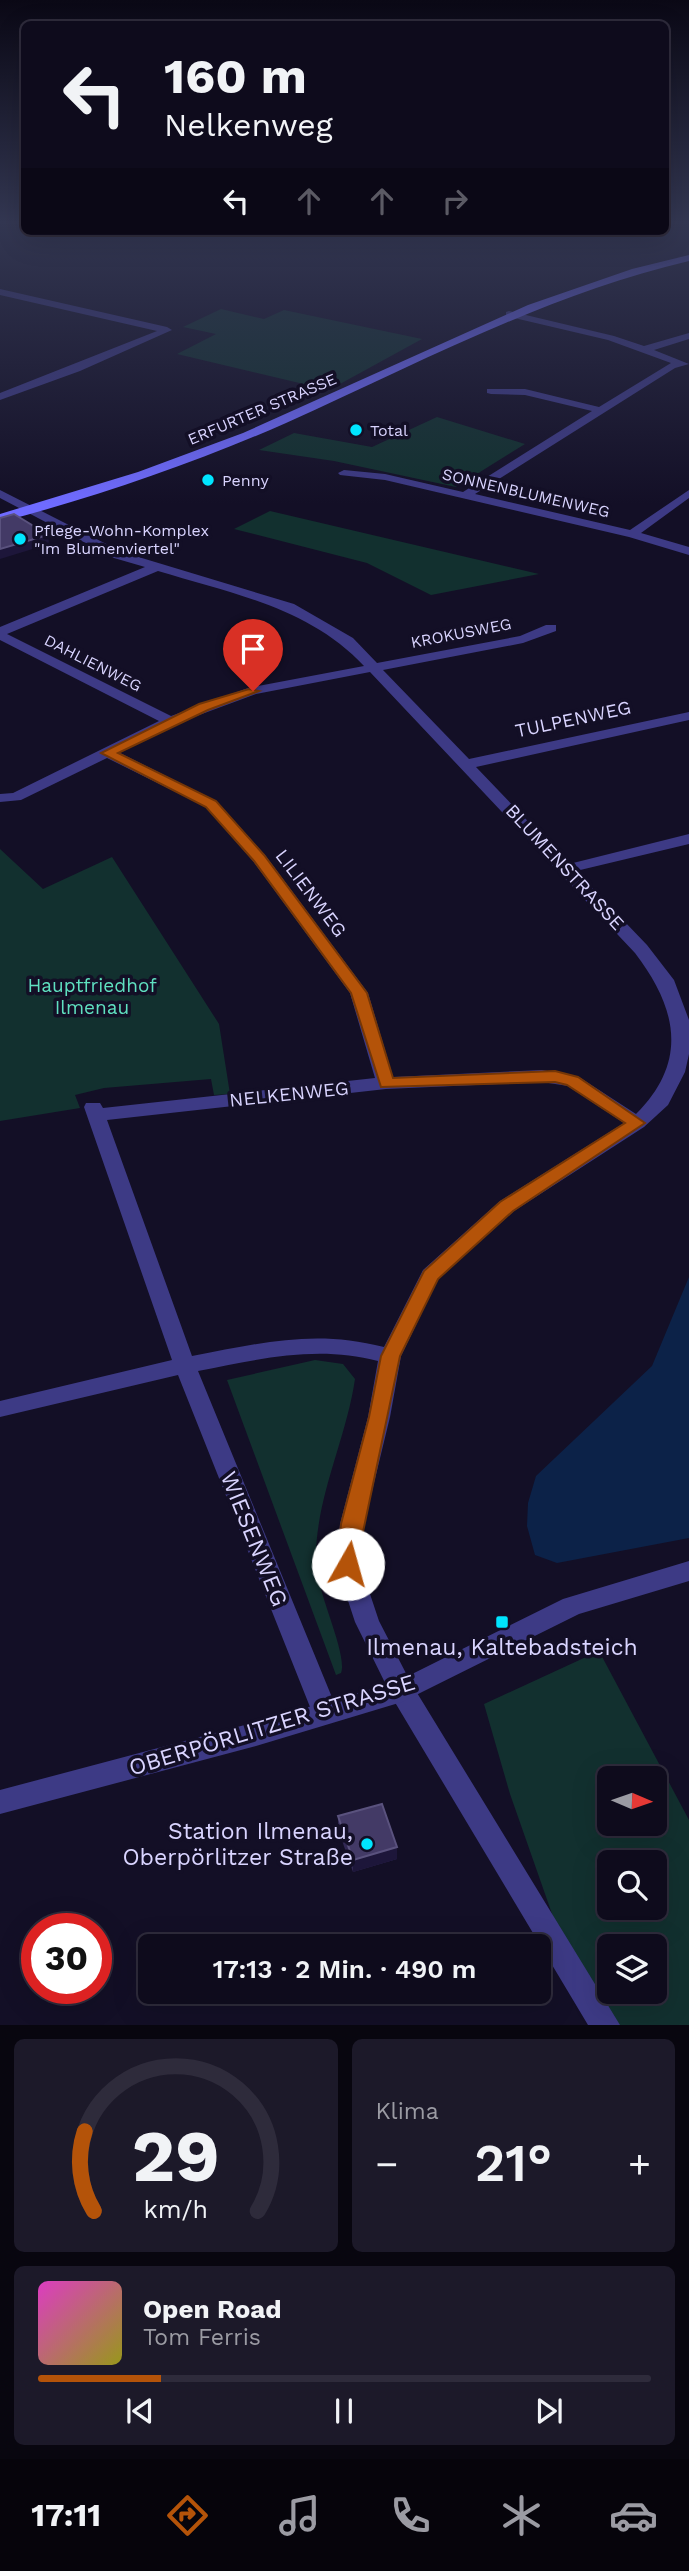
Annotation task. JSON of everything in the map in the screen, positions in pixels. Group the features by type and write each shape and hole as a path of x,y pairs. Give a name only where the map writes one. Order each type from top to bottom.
{"main road":[{"name":"ERFURTER STRASSE","path":"0,518 242,437 506,316"}],"street":[{"path":"0,397 76,369 167,330 103,316"},
{"path":"515,316 646,349 685,365"},
{"path":"646,349 689,336"},
{"path":"466,495 671,366 685,365"},
{"path":"491,391 525,392 600,410"},
{"name":"SONNENBLUMENWEG","path":"344,473 385,477 632,534 689,493"},
{"name":"BLUMENSTRASSE","path":"0,494 85,540 154,568 233,588 289,607 348,641 641,948 665,979 679,1011 683,1041 676,1072 661,1101 637,1123 507,1206 430,1275 390,1356 379,1417 352,1524 348,1564 368,1622 402,1690 604,2025"},
{"path":"632,534 689,551"},
{"path":"0,634 154,568"},
{"name":"KROKUSWEG","path":"0,798 16,797 170,721 253,691 523,639 551,628"},
{"name":"DAHLIENWEG","path":"0,634 170,721"},
{"name":"TULPENWEG","path":"467,764 689,716"},
{"name":"LILIENWEG","path":"108,753 211,804 259,858 359,993 386,1083"},
{"path":"566,869 689,839"},
{"name":"NELKENWEG","path":"94,1111 386,1083 555,1077 572,1081 637,1123"},
{"name":"WIESENWEG","path":"94,1111 185,1365 325,1712"},
{"path":"0,1409 185,1365 293,1345 350,1346 390,1356"},
{"name":"OBERPÖRLITZER STRASSE","path":"0,1802 256,1734 402,1690 572,1606 689,1571"}],"green space":[{"path":"207,316 249,316 264,319 272,316 310,316 422,339 329,390 177,354 216,334 183,327"},
{"path":"437,417 525,444 456,487 334,461 259,450 294,433 372,447"},
{"path":"270,511 539,574 431,595 367,563 234,529"},
{"name":"Hauptfriedhof Ilmenau","path":"0,849 43,889 112,857 219,1024 230,1094 214,1095 211,1079 104,1088 75,1095 80,1108 0,1121"},
{"path":"315,1360 343,1364 355,1379 325,1494 317,1540 318,1576 342,1664 341,1673 336,1675 227,1380"},
{"path":"599,1651 660,1766 597,1766 597,1836 667,1836 667,1779 689,1820 689,2025 591,2025 510,1794 484,1704"}],"water":[{"path":"689,1277 689,1538 557,1563 535,1555 527,1526 528,1503 536,1476 652,1366"}],"building":[{"path":"14,514 48,535 0,549 0,518"},
{"name":"Station Ilmenau, Oberpörlitzer Straße","path":"382,1804 397,1847 353,1860 338,1816"}],"place":[{"name":"Total","path":"356,430"},
{"name":"Penny","path":"208,480"},
{"name":"Pflege-Wohn-Komplex \"Im Blumenviertel\"","path":"20,539"},
{"name":"Ilmenau, Kaltebadsteich","path":"502,1622"},
{"name":"Station Ilmenau, Oberpörlitzer Straße","path":"367,1844"}],"route":[{"path":"253,691 170,721 108,753 211,804 259,858 359,993 386,1083 555,1077 572,1081 637,1123 507,1206 430,1275 390,1356 379,1417 352,1524 348,1564"}]}
